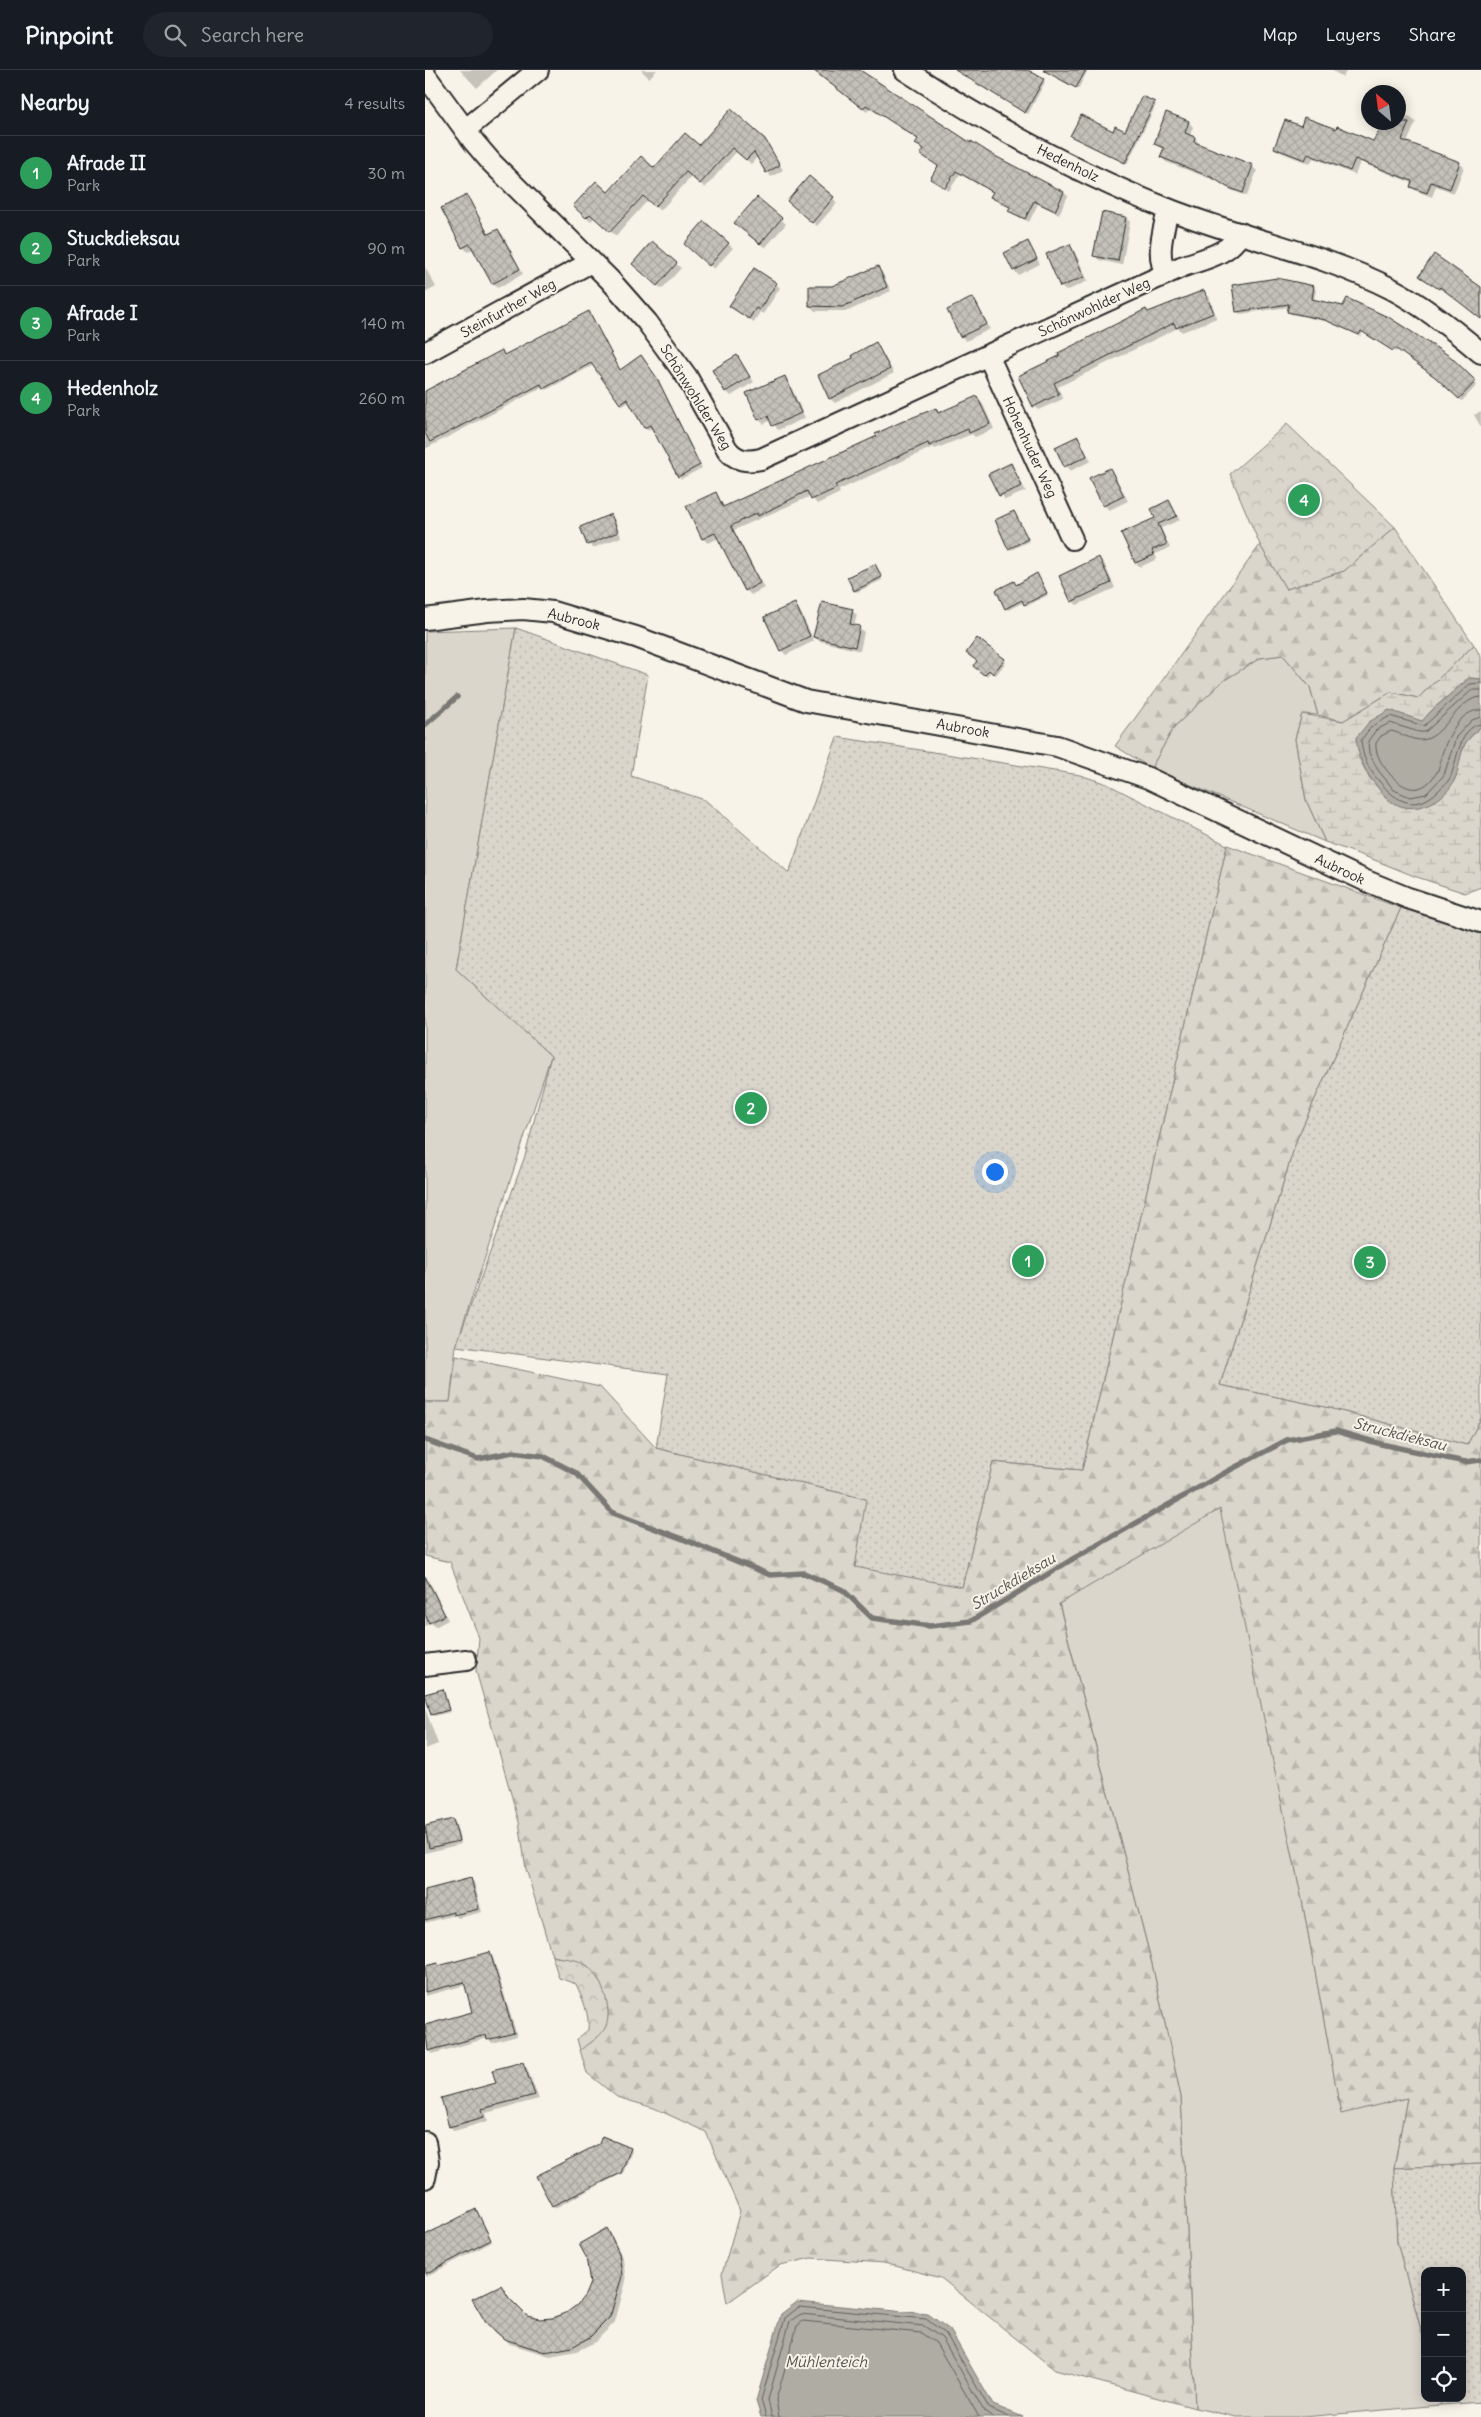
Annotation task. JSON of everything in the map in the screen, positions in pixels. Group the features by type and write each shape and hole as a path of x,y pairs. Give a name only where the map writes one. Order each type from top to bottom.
{"street":[{"path":"465,130 538,70"},
{"name":"Hedenholz","path":"905,70 957,104 1051,156 1169,209 1345,268 1392,289 1424,308 1481,352"},
{"name":"Schönwohlder Weg","path":"425,75 492,163 631,303 668,349 687,377 727,449 732,456 741,460 752,461 761,459 1166,274 1228,249 1241,233"},
{"name":"Schönwohlder Weg","path":"1166,274 1160,263 1159,254 1169,209"},
{"name":"Steinfurther Weg","path":"425,354 591,262"},
{"name":"Hohenhuder Weg","path":"988,355 1072,538"},
{"name":"Aubrook","path":"425,619 496,610 523,609 553,612 635,637 806,701 1057,746 1148,778 1365,880 1409,898 1481,922"},
{"path":"425,1665 466,1660"},
{"path":"425,2142 428,2162 425,2178"}],"green space":[{"path":"1287,424 1395,527 1344,571 1286,589 1260,545 1230,474"},
{"path":"1395,527 1474,645 1418,698 1391,692 1343,721 1318,715 1310,687 1283,655 1260,658 1223,681 1174,727 1151,768 1115,746 1260,545 1286,589 1344,571"},
{"path":"516,628 456,969 551,1056 456,1346 450,1402 425,1402 425,631"},
{"path":"516,628 648,675 631,776 705,800 789,873 837,737 1080,775 1107,784 1227,845 1082,1470 993,1462 962,1587 855,1567 866,1499 656,1448 668,1374 456,1346 525,1156 551,1056 456,969"},
{"path":"1474,645 1481,657 1481,679 1469,678 1433,709 1422,722 1403,715 1358,756 1369,777 1388,800 1459,761 1465,743 1481,726 1481,887 1465,893 1325,842 1306,800 1295,739 1302,714 1343,721 1391,692 1418,698"},
{"path":"1283,655 1310,687 1318,715 1302,714 1295,739 1306,800 1325,842 1151,768 1174,727 1223,681 1260,658"},
{"path":"1227,845 1401,908 1297,1139 1220,1385 1330,1408 1467,1445 1481,1418 1481,2164 1394,2168 1407,2098 1341,2114 1302,1900 1220,1509 1059,1604 1152,1964 1181,2097 1195,2408 1055,2370 941,2278 884,2263 811,2258 780,2265 727,2303 722,2274 740,2211 706,2132 654,2108 617,2097 587,2073 580,2050 597,2038 608,2010 604,1996 599,1981 588,1966 577,1961 552,1956 526,1869 519,1822 476,1671 479,1638 450,1562 425,1556 425,1402 450,1402 456,1356 600,1387 656,1448 866,1499 962,1587 993,1462 1082,1470"},
{"path":"1401,908 1481,930 1481,1418 1467,1445 1330,1408 1220,1385 1297,1139"},
{"path":"1221,1509 1302,1900 1341,2113 1407,2098 1394,2168 1397,2242 1421,2329 1421,2402 1440,2402 1441,2405 1303,2417 1237,2417 1195,2408 1181,2097 1152,1964 1059,1603 1053,1594"},
{"path":"552,1956 574,1960 586,1965 601,1984 607,2002 608,2019 604,2030 580,2050 577,2039 588,2030 585,2006 576,1984 559,1978"},
{"path":"1481,2164 1481,2402 1441,2405 1440,2402 1466,2402 1466,2267 1421,2267 1421,2329 1397,2242 1394,2168"}],"water":[{"path":"1469,678 1481,679 1481,726 1465,744 1454,781 1441,797 1432,803 1412,808 1392,802 1378,788 1365,769 1359,755 1356,738 1369,722 1389,710 1422,721"},
{"name":"Mühlenteich","path":"797,2302 928,2314 950,2330 993,2405 1023,2417 761,2417 756,2401 781,2314"}],"building":[{"path":"813,70 860,70 971,143 971,141 993,155 1064,192 1055,211 1034,201 1025,219 1008,211 1010,207 990,197 993,192 956,171 945,188 930,179 938,166 920,154 924,149 915,144 918,139 866,105 863,109"},
{"path":"955,70 1028,70 1044,79 1025,113"},
{"path":"1043,70 1086,70 1076,88"},
{"path":"1142,96 1155,102 1125,163 1070,136 1081,115 1113,131 1115,126 1125,131"},
{"path":"731,109 765,139 780,165 766,173 754,152 746,160 732,148 700,184 686,172 655,207 643,196 610,232 590,214 586,218 573,206 596,181 608,192 641,156 654,168 685,133 699,145"},
{"path":"1166,112 1189,121 1185,133 1195,137 1194,142 1253,165 1243,193 1227,187 1213,178 1160,157 1164,148 1154,144"},
{"path":"1304,117 1336,129 1337,126 1373,141 1379,130 1406,130 1402,140 1460,162 1450,189 1431,182 1427,193 1410,187 1412,181 1355,159 1350,171 1308,154 1305,160 1274,148 1285,120 1301,126"},
{"path":"809,176 834,197 812,223 787,201"},
{"path":"467,195 488,234 498,229 520,269 492,284 470,244 462,248 441,208"},
{"path":"757,197 782,218 760,244 734,223"},
{"path":"1102,212 1126,217 1118,261 1093,256"},
{"path":"704,221 729,243 709,266 684,244"},
{"path":"652,241 677,263 657,286 632,264"},
{"path":"1028,241 1037,259 1013,271 1004,253"},
{"path":"1070,244 1084,277 1060,287 1046,254"},
{"path":"1434,254 1481,287 1481,319 1440,287 1439,289 1419,276"},
{"path":"878,266 887,287 842,307 809,306 809,286 832,286"},
{"path":"754,268 777,283 759,310 756,308 749,319 729,306"},
{"path":"1277,278 1314,286 1312,299 1343,306 1347,298 1390,318 1451,357 1476,381 1459,399 1435,377 1395,348 1393,351 1361,331 1359,335 1325,320 1287,312 1289,304 1236,312 1232,285"},
{"path":"1204,290 1214,313 1176,328 1174,323 1054,383 1059,394 1033,407 1018,376 1059,356 1058,353 1146,309 1148,312"},
{"path":"973,297 987,324 960,337 947,310"},
{"path":"589,311 620,370 641,355 657,378 700,465 678,477 650,425 644,428 627,399 620,404 591,363 543,389 541,384 430,442 425,433 425,391 502,350 504,355"},
{"path":"876,342 890,369 829,399 818,375 853,358 852,355"},
{"path":"737,355 750,377 725,392 712,370"},
{"path":"785,376 801,413 772,426 768,416 758,420 746,393"},
{"path":"977,396 990,424 969,433 968,429 929,446 928,443 835,485 837,488 811,500 807,491 758,516 757,513 731,526 760,583 745,591 715,533 702,539 686,506 716,492 723,507 877,436 875,434 901,422 936,408 938,413"},
{"path":"1078,436 1087,456 1064,467 1055,447"},
{"path":"1011,463 1022,486 999,496 988,474"},
{"path":"1110,468 1124,496 1103,506 1089,478"},
{"path":"1169,500 1177,516 1158,524 1167,544 1152,550 1154,555 1135,563 1121,533 1155,518 1151,509"},
{"path":"1014,511 1028,539 1008,549 995,520"},
{"path":"611,514 618,532 587,545 580,527"},
{"path":"1099,557 1111,583 1071,602 1059,576"},
{"path":"875,564 882,577 854,591 847,577"},
{"path":"1037,573 1047,593 1024,605 1022,600 1005,609 996,590 1014,581 1016,585"},
{"path":"822,602 853,609 850,624 860,626 855,647 813,637"},
{"path":"795,603 810,636 780,651 764,617"},
{"path":"977,638 1005,659 993,674 989,670 984,675 973,666 977,661 966,653"},
{"path":"425,1576 445,1615 429,1623 425,1614"},
{"path":"443,1689 449,1710 431,1715 425,1694"},
{"path":"453,1819 459,1841 429,1848 425,1826"},
{"path":"471,1878 479,1909 453,1915 453,1912 425,1920 425,1890"},
{"path":"490,1952 514,2033 487,2040 486,2035 428,2051 425,2025 472,2012 464,1982 425,1992 425,1966 438,1963 438,1966"},
{"path":"523,2062 535,2095 482,2109 484,2117 449,2127 441,2098 496,2083 492,2070"},
{"path":"602,2136 631,2148 621,2173 552,2206 536,2176 599,2144"},
{"path":"476,2209 491,2240 425,2274 425,2235"},
{"path":"607,2228 619,2253 622,2276 610,2317 590,2337 572,2347 545,2352 504,2339 486,2323 472,2299 501,2285 509,2298 527,2316 540,2319 553,2318 566,2313 577,2305 585,2295 590,2283 586,2257 579,2244"}],"waterway":[{"path":"425,725 457,697"},
{"name":"Struckdieksau","path":"425,1440 478,1459 513,1452 543,1456 576,1473 613,1513 683,1539 770,1575 804,1573 843,1590 872,1618 930,1626 971,1621 1071,1560 1287,1440 1336,1431 1381,1444 1465,1462 1481,1460"}],"place":[{"name":"Hedenholz","path":"1304,500"},
{"name":"Stuckdieksau","path":"751,1108"},
{"name":"Afrade II","path":"1028,1261"},
{"name":"Afrade I","path":"1370,1262"}]}
